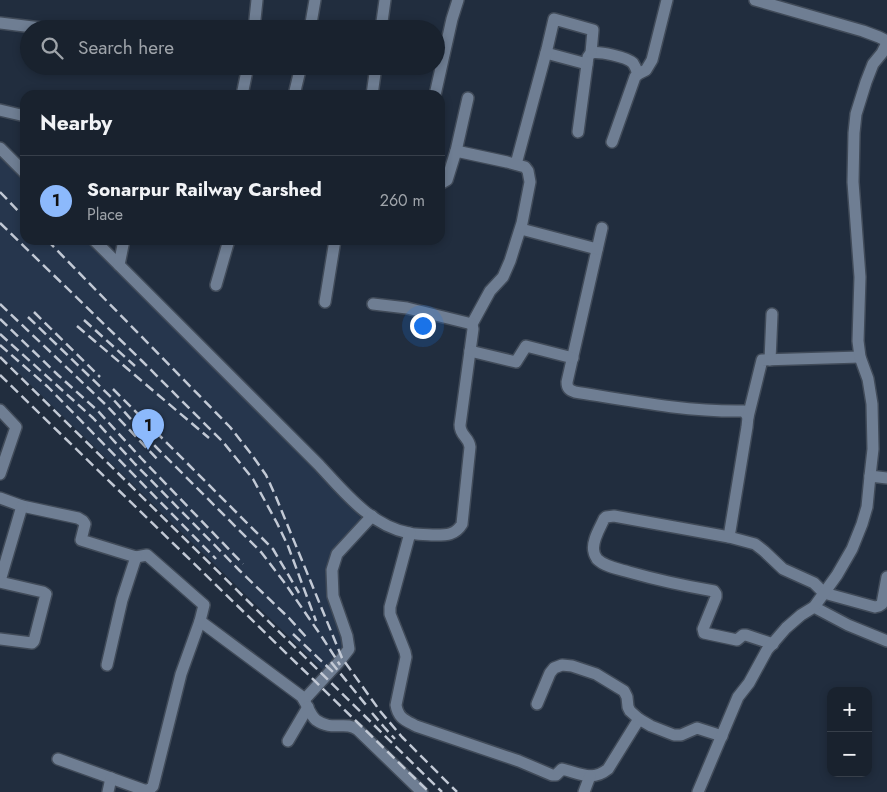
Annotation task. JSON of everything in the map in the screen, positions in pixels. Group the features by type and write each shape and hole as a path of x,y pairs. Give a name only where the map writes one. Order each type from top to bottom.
{"street":[{"path":"255,20 258,0"},
{"path":"312,20 315,0"},
{"path":"382,20 385,0"},
{"path":"445,50 458,0"},
{"path":"612,142 635,77 646,70 652,60 667,0"},
{"path":"698,792 738,697 768,650 786,628 814,607 837,575 852,549 867,507 873,449 872,404 868,379 860,357 858,341 860,277 853,182 854,133 856,114 866,82 873,64 887,45 879,37 797,6 755,0"},
{"path":"516,164 554,19 593,30 578,132"},
{"path":"0,23 20,25"},
{"path":"591,53 596,52 625,58 632,62 638,74"},
{"path":"546,53 587,64"},
{"path":"243,90 246,75"},
{"path":"295,90 299,75"},
{"path":"373,90 375,75"},
{"path":"436,90 439,75"},
{"path":"445,181 456,151 468,98"},
{"path":"0,110 20,115"},
{"path":"0,148 20,167"},
{"path":"99,245 365,512 382,523 410,534 454,534 462,524 470,446 460,430 473,329 472,324 490,291 503,277 510,261 520,229 530,182 526,167 456,151"},
{"path":"602,228 567,387 575,392 648,404 744,411 748,417"},
{"path":"520,229 597,249"},
{"path":"119,265 123,245"},
{"path":"216,285 228,245"},
{"path":"325,302 334,245"},
{"path":"374,304 408,308 472,324"},
{"path":"770,360 772,314"},
{"path":"470,351 516,362 526,346 573,358"},
{"path":"729,537 748,417 762,360 860,357"},
{"path":"0,410 16,427 0,474"},
{"path":"870,476 887,478"},
{"path":"0,498 22,506 78,518 84,521 81,540 136,557 147,555 204,605 181,674 153,786 149,790 144,790 58,759"},
{"path":"0,638 32,643 46,597 46,594 43,592 0,581 22,506"},
{"path":"288,741 306,704 349,649 347,636 333,596 332,570 337,554 372,516"},
{"path":"773,644 746,635 737,640 704,633 702,629 716,597 716,592 714,591 678,585 614,568 601,562 596,558 593,550 594,541 606,516 729,537 760,547 783,569 814,583 824,593 875,606 882,604 887,577"},
{"path":"410,534 390,607 390,614 406,658 396,705 397,712 404,720 416,726 519,761 552,775 556,775 562,769 586,776 596,776 608,769 639,719"},
{"path":"107,665 122,600 136,557"},
{"path":"814,607 848,625 887,642"},
{"path":"200,621 301,696 315,719 330,726 349,725 358,730 422,792"},
{"path":"538,704 550,673 554,668 562,665 572,666 596,674 624,690 628,697 630,711 651,726 674,735 681,735 697,728 722,736"},
{"path":"584,792 590,776"},
{"path":"108,792 111,778"}],"shaded area":[{"path":"0,152 20,171 20,245 95,245 368,517 330,567 347,648 324,671 0,355"}],"railway":[{"path":"0,192 20,213"},
{"path":"0,223 20,242"},
{"path":"23,245 223,442 253,479 288,546 316,621"},
{"path":"52,245 230,427 252,455 266,475 276,497 342,658 380,711 402,737 457,792"},
{"path":"0,304 105,404 158,460"},
{"path":"34,312 100,377"},
{"path":"28,317 112,398 155,446 261,552 284,582 340,665"},
{"path":"0,319 98,411 243,564"},
{"path":"84,320 135,366"},
{"path":"77,326 209,438"},
{"path":"0,334 93,418 135,464 307,638"},
{"path":"0,345 48,387 216,559"},
{"path":"0,357 442,792"},
{"path":"0,375 429,792"},
{"path":"113,389 273,549 299,593"},
{"path":"293,634 333,672"},
{"path":"331,662 366,705"},
{"path":"372,713 395,739"}],"place":[{"name":"Sonarpur Railway Carshed","path":"148,450"}]}
